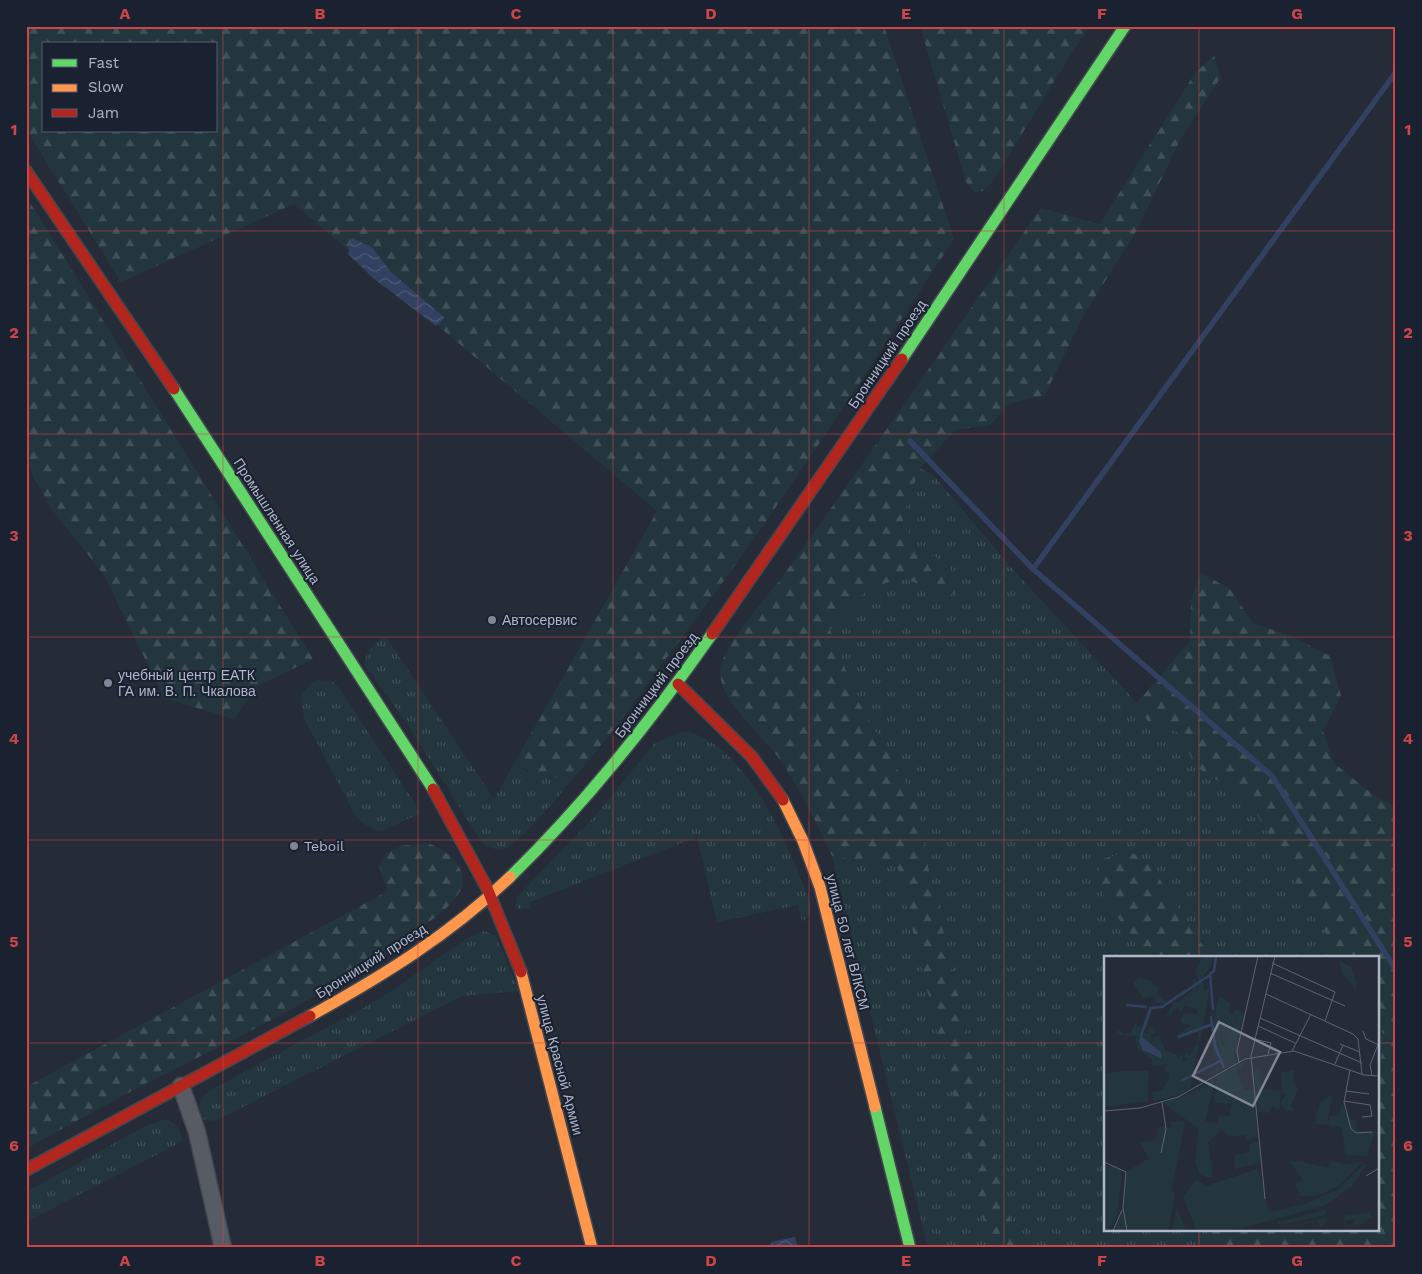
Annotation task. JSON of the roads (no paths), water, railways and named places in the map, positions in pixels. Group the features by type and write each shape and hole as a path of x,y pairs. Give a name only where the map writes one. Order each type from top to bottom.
{"street":[{"name":"Бронницкий проезд","path":"26,1170 346,997 402,962 458,922 536,854 580,805 678,684 814,490 1124,26"},
{"name":"Промышленная улица","path":"26,171 60,227 177,393 438,795 478,868 489,894"},
{"name":"улица 50 лет ВЛКСМ","path":"678,684 732,733 763,769 785,805 805,846 820,888 910,1248"},
{"name":"улица Красной Армии","path":"489,894 507,930 520,969 592,1248"},
{"path":"181,1086 197,1132 223,1248"}],"water":[{"path":"352,238 372,247 391,272 445,318 436,326 373,278 348,254"},
{"path":"795,1237 798,1248 770,1248 771,1242"}],"waterway":[{"path":"1033,569 1396,72"},
{"path":"910,441 1033,569 1272,776 1396,970"}],"place":[{"name":"Автосервис","path":"492,620"},
{"name":"учебный центр ЕАТК ГА им. В. П. Чкалова","path":"108,683"},
{"name":"Teboil","path":"294,846"}]}
